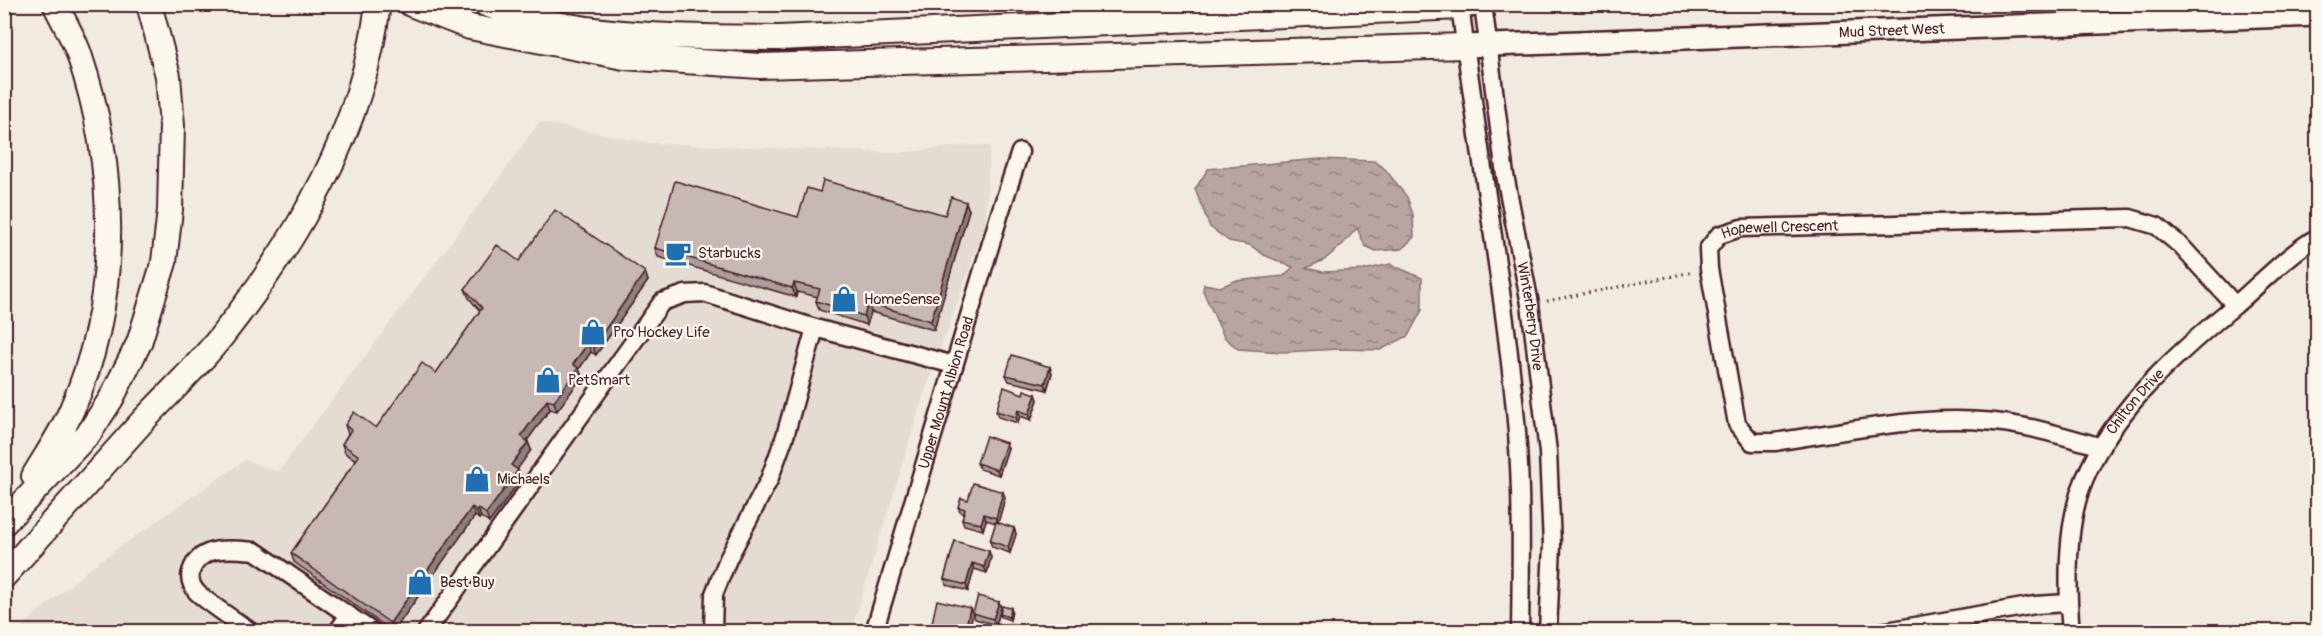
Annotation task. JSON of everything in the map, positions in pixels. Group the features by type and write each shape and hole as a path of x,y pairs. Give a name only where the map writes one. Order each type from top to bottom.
{"highway":[{"path":"6,521 59,436 73,408 93,348 107,272 108,200 104,157 78,52 55,4"},
{"path":"6,521 88,433 111,399 139,343 164,262 170,210 172,126 168,76 148,4"},
{"path":"4,576 220,338 292,239 334,162 360,88 375,34 378,4"},
{"path":"411,4 470,27 624,57 760,66 1477,45"},
{"path":"486,4 516,16 590,29 703,37 779,38 1474,5"},
{"path":"1188,4 1328,13"}],"main road":[{"name":"Mud Street West","path":"1477,45 2318,15"}],"street":[{"name":"Winterberry Drive","path":"1474,5 1497,265 1517,430 1521,498 1519,631"},
{"name":"Winterberry Drive","path":"1474,5 1477,45 1530,304 1548,452 1552,545 1548,632"},
{"name":"Upper Mount Albion Road","path":"874,632 1020,152"},
{"name":"Hopewell Crescent","path":"2101,447 2020,426 1971,421 1918,421 1776,442 1752,442 1737,424 1709,268 1708,249 1719,235 1741,228 2130,218 2157,226 2181,246 2235,305"},
{"name":"Chilton Drive","path":"2071,632 2068,603 2069,546 2080,492 2101,447 2148,385 2197,336 2318,237"},
{"path":"426,632 662,302 685,294 704,293 815,328 954,365"},
{"path":"713,632 714,594 728,560 769,480 787,428 815,328"},
{"path":"251,632 195,590 190,576 193,565 201,556 213,551 235,549 255,551 372,632"},
{"path":"1881,632 2035,604 2068,603"},
{"path":"337,632 349,615"},
{"path":"1519,631 1526,632"}],"path":[{"path":"1530,304 1709,268"}],"shaded area":[{"path":"539,122 650,143 898,153 970,145 990,146 985,225 923,397 851,631 15,632 94,565 245,460 278,472"}],"water":[{"path":"1320,159 1374,161 1385,169 1407,197 1413,215 1414,237 1402,249 1376,251 1365,246 1357,228 1324,260 1306,268 1323,272 1364,270 1390,264 1422,278 1422,310 1408,336 1380,350 1339,349 1283,352 1238,349 1224,337 1203,291 1204,284 1220,287 1235,281 1284,276 1293,267 1264,255 1250,245 1229,241 1210,227 1195,189 1208,169"}],"building":[{"path":"823,180 945,215 951,197 966,202 931,321 868,303 864,316 816,301 820,289 794,283 792,288 655,248 675,181 798,217 807,188 820,192"},
{"path":"555,210 645,272 593,347 588,343 573,364 578,368 554,402 547,400 521,436 528,442 511,465 518,470 486,514 472,507 390,623 291,553 359,456 342,444 351,430 345,425 354,412 376,428 422,363 436,373 482,308 465,289 497,245 519,261"},
{"path":"1012,355 1050,367 1045,384 1006,375"},
{"path":"1004,387 1023,394 1024,390 1036,394 1029,414 1018,410 1016,417 996,411"},
{"path":"986,436 1006,443 997,470 977,463"},
{"path":"973,483 1003,492 996,518 984,514 981,524 962,519 965,509 958,507 961,498 968,500"},
{"path":"996,522 1014,528 1008,547 990,541"},
{"path":"955,541 989,551 984,567 972,563 966,585 944,579"},
{"path":"978,596 999,602 993,619 973,613"},
{"path":"937,600 970,608 966,627 953,624 951,632 930,632"},
{"path":"1002,606 1011,608 1009,617 1000,614"},
{"path":"91,626 99,632 87,632"}],"place":[{"name":"Starbucks","path":"678,253"},
{"name":"HomeSense","path":"844,299"},
{"name":"Pro Hockey Life","path":"593,332"},
{"name":"PetSmart","path":"548,380"},
{"name":"Michaels","path":"477,479"},
{"name":"Best Buy","path":"420,582"}]}
